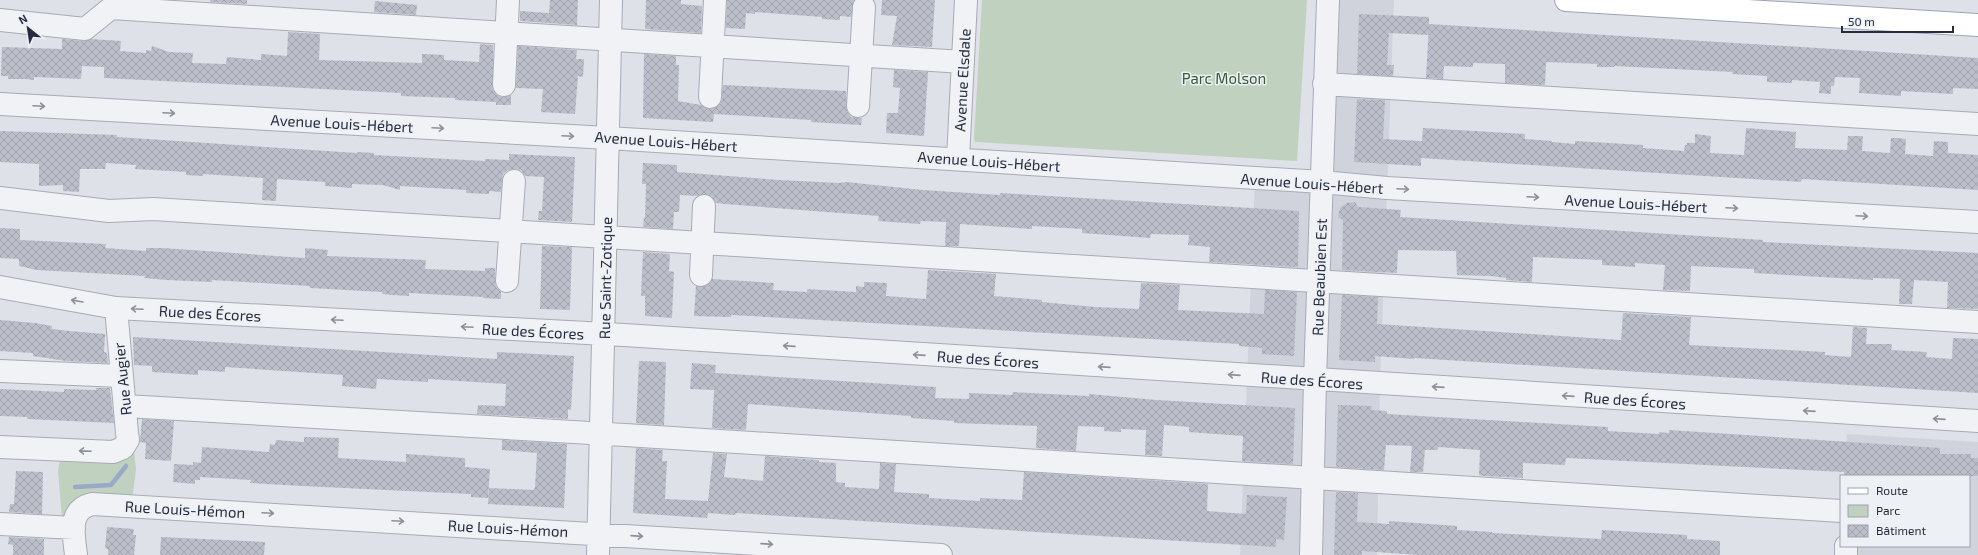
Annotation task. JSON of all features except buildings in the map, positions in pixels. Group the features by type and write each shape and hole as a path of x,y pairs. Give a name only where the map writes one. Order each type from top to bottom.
{"main road":[{"path":"1566,0 1978,25"}],"street":[{"path":"504,85 508,0"},
{"name":"Rue Saint-Zotique","path":"598,555 611,0"},
{"path":"710,97 715,0"},
{"name":"Avenue Elsdale","path":"958,159 966,0"},
{"name":"Rue Beaubien Est","path":"1311,555 1324,84 1328,0"},
{"path":"858,106 864,7"},
{"path":"0,20 85,29 110,8 963,62"},
{"path":"1324,84 1978,124"},
{"name":"Avenue Louis-Hébert","path":"0,104 608,138 1322,182 1403,189 1978,222"},
{"path":"507,281 514,181"},
{"path":"0,198 109,211 153,209 1978,322"},
{"path":"701,275 704,206"},
{"name":"Rue des Écores","path":"0,287 116,308 603,334 1978,421"},
{"name":"Rue Augier","path":"0,446 113,452 124,448 128,440 116,308"},
{"path":"0,371 121,376"},
{"path":"125,406 601,434 1314,480 1840,511"},
{"name":"Rue Louis-Hémon","path":"76,520 84,506 92,504 136,505 942,555"},
{"path":"0,524 76,520 76,555"}],"shaded area":[{"path":"1328,0 1394,0 1380,384 1377,555 1240,555 1255,179 1322,182"},
{"path":"1847,434 1978,442 1978,555 1853,555 1853,547 1970,547 1970,475 1844,475"}],"green space":[{"name":"Parc Molson","path":"982,0 1307,0 1297,161 975,142"},
{"path":"134,451 136,469 132,500 68,509 62,518 58,471 61,455 78,460 99,463 120,461 128,457"}],"waterway":[{"path":"75,487 111,485 126,466"}]}
